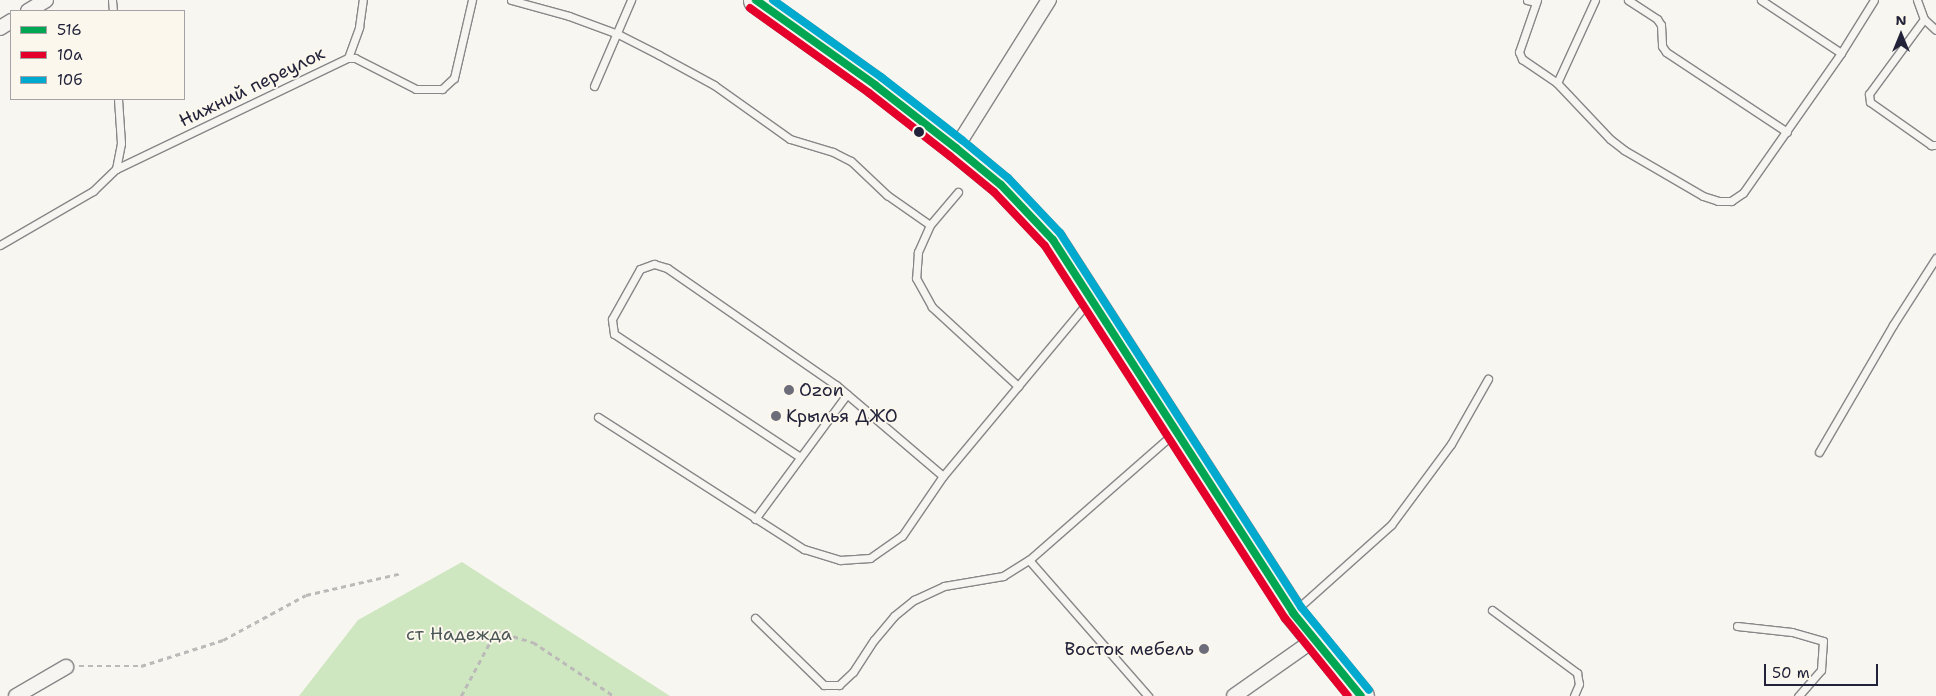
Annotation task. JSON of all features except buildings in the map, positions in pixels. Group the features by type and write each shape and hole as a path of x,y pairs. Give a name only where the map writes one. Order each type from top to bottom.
{"highway":[{"path":"756,0 875,85 956,148 1001,185 1053,240 1293,613 1361,696"}],"street":[{"path":"30,10 46,0"},
{"path":"956,148 1049,0"},
{"path":"1234,696 1315,639"},
{"path":"16,696 66,667"}],"lane":[{"path":"348,58 359,28 363,0"},
{"name":"Нижний переулок","path":"0,245 94,191 116,169 348,58 355,58 416,88 442,89 454,78 472,0"},
{"path":"511,0 568,16 618,34 714,86 790,139 833,152 851,161 887,194 930,225"},
{"path":"594,86 631,0"},
{"path":"1527,0 1536,1 1519,52 1522,60 1557,83 1610,139 1624,150 1703,196 1718,201 1731,200 1743,194 1841,53 1874,0"},
{"path":"1557,83 1594,0"},
{"path":"1628,0 1657,19 1661,25 1662,46 1666,52 1787,132"},
{"path":"1761,0 1841,53"},
{"path":"1917,0 1924,19 1936,30"},
{"path":"1924,19 1869,94 1870,102 1930,145 1936,145"},
{"path":"116,169 121,143 118,100"},
{"path":"958,192 930,225 918,252 916,278 932,307 1018,386"},
{"path":"1819,452 1893,325 1936,258"},
{"path":"800,457 614,334 612,319 640,269 654,264 667,268 847,394 943,476"},
{"path":"598,417 804,549 840,560 870,558 902,536 943,476 1090,300"},
{"path":"1293,613 1391,525 1451,444 1488,379"},
{"path":"755,519 847,394"},
{"path":"756,618 824,685 839,685 854,672 874,640 894,616 914,600 944,586 1003,576 1029,560 1177,431"},
{"path":"1029,560 1148,696"},
{"path":"1492,610 1577,673 1579,684 1574,696"},
{"path":"1737,626 1792,632 1823,641 1821,670 1798,696"}],"path":[{"path":"66,667 141,666 223,640 306,595 402,573"},
{"path":"461,696 496,631 533,642 614,696"}],"green space":[{"name":"ст Надежда","path":"462,562 670,696 299,696 358,620"}],"transit line":[{"name":"516","path":"756,0 875,85 956,148 1001,185 1053,240 1293,613 1361,696"},
{"name":"10б","path":"773,0 881,77 962,140 1008,178 1060,233 1301,607 1369,690"},
{"name":"10а","path":"750,8 869,93 950,156 994,192 1045,246 1285,618 1348,696"}],"place":[{"name":"Ozon","path":"789,390"},
{"name":"Крылья ДЖО","path":"776,416"},
{"name":"Восток мебель","path":"1204,649"}]}
